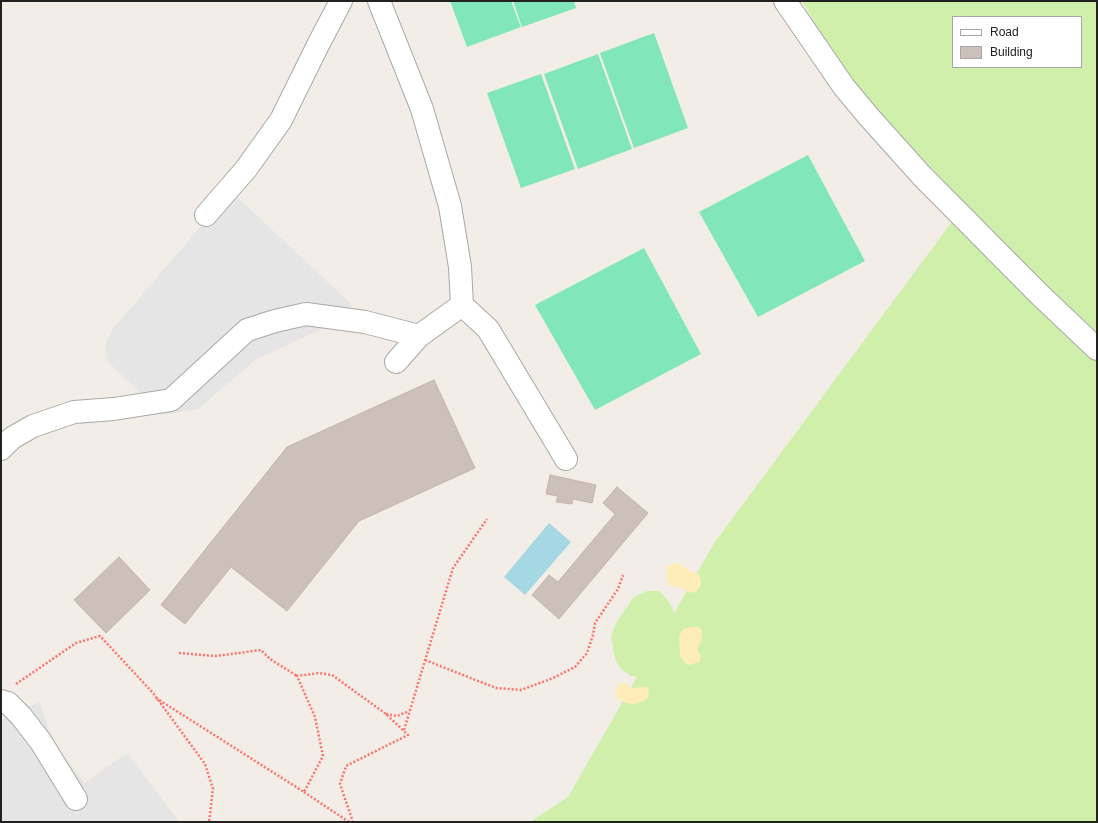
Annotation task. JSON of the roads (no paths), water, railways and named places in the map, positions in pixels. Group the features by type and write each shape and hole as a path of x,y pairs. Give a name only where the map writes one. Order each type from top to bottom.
{"lane":[{"path":"206,215 246,169 281,120 318,45 342,1"},
{"path":"379,1 422,109 449,200 456,237 462,305 488,329 566,459"},
{"path":"785,1 844,87 869,117 922,176 1039,294 1097,349"},
{"path":"396,362 419,336 462,305"},
{"path":"1,449 12,438 33,426 74,412 114,409 171,400 247,330 275,321 306,314 365,322 419,336"},
{"path":"6,695 8,703 21,716 41,742 76,799"}],"water":[{"path":"549,523 571,542 525,595 504,577"}]}
